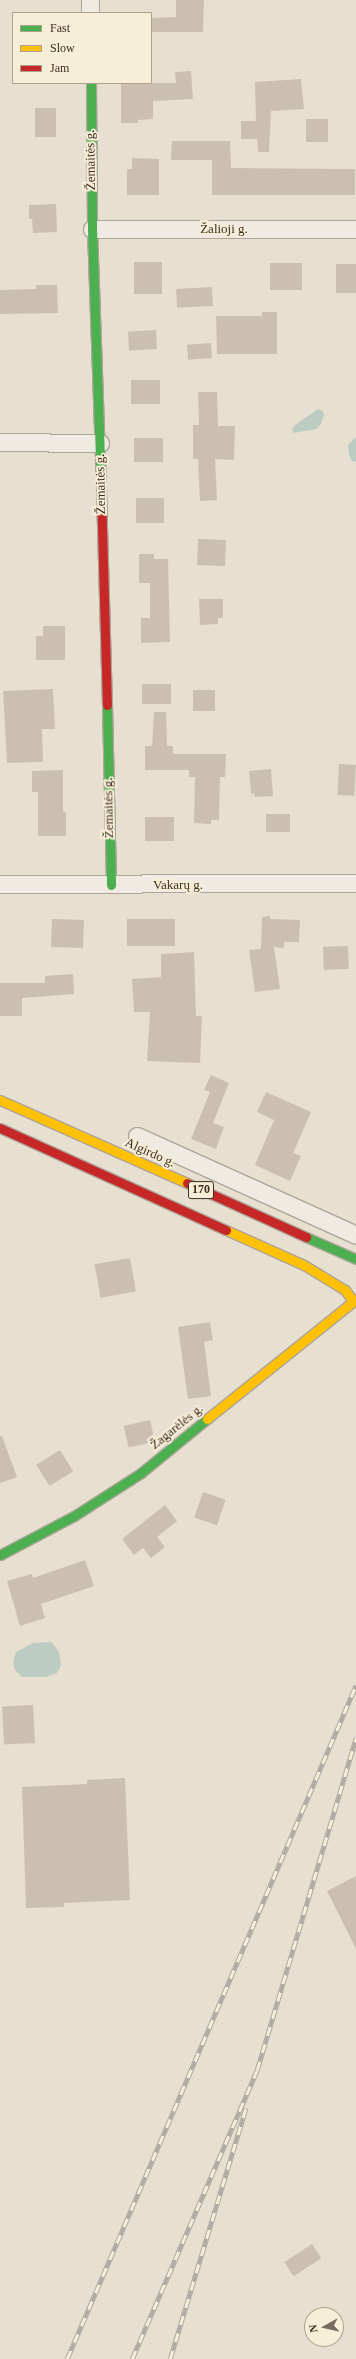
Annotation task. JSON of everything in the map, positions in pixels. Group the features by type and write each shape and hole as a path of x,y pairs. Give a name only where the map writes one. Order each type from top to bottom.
{"street":[{"path":"90,0 90,12"},
{"name":"Žemaitės g.","path":"91,84 92,229 100,443 111,885"},
{"name":"Žalioji g.","path":"92,229 356,229"},
{"path":"0,442 100,443"},
{"name":"Vakarų g.","path":"0,884 111,885 356,883"},
{"name":"Algirdo g.","path":"0,1100 356,1259"},
{"path":"0,1128 304,1264 345,1290 355,1300"},
{"path":"138,1136 356,1235"},
{"name":"Žagarėlės g.","path":"0,1555 74,1516 141,1473 355,1300"}],"shaded area":[{"path":"318,409 323,411 324,415 321,424 316,429 294,433 292,430 295,425"},
{"path":"356,437 356,462 352,461 349,454 348,445"},
{"path":"52,1642 59,1652 61,1665 57,1673 46,1677 22,1677 15,1670 13,1662 16,1652 33,1643"}],"building":[{"path":"176,0 204,0 203,32 152,32 152,18 176,17"},
{"path":"191,71 193,99 153,101 153,119 138,120 138,123 121,123 121,84 176,83 175,72"},
{"path":"301,79 304,109 271,111 269,152 258,152 257,139 241,139 241,121 256,121 255,82"},
{"path":"35,108 56,108 56,137 35,137"},
{"path":"306,119 328,119 328,142 306,142"},
{"path":"172,141 230,141 231,168 355,169 355,195 212,195 212,160 171,160"},
{"path":"132,158 159,159 159,195 127,195 127,169 132,169"},
{"path":"56,204 57,232 33,233 32,219 29,219 29,205"},
{"path":"134,262 162,262 162,294 134,294"},
{"path":"270,263 302,263 302,290 270,290"},
{"path":"336,264 356,264 356,293 336,293"},
{"path":"36,285 57,285 58,313 0,314 0,290 36,289"},
{"path":"212,287 213,306 177,308 176,289"},
{"path":"262,312 277,312 277,354 217,354 216,316 262,316"},
{"path":"156,330 157,349 129,350 128,331"},
{"path":"211,343 212,358 188,360 187,345"},
{"path":"131,380 160,380 160,404 131,404"},
{"path":"198,392 217,392 218,426 235,426 234,460 215,459 217,500 200,501 198,459 193,459 193,425 199,425"},
{"path":"134,438 163,438 163,462 134,462"},
{"path":"136,498 164,498 164,523 136,523"},
{"path":"198,539 226,540 225,566 197,565"},
{"path":"139,554 154,554 154,559 168,559 170,642 141,643 141,618 150,618 150,583 139,583"},
{"path":"199,599 223,599 223,618 218,618 218,624 200,625"},
{"path":"43,626 65,626 65,660 36,660 36,636 43,636"},
{"path":"142,684 171,684 171,704 142,704"},
{"path":"53,689 55,729 42,729 43,762 7,763 3,691"},
{"path":"193,690 215,690 215,711 193,711"},
{"path":"154,712 166,712 167,746 173,746 173,754 226,754 225,777 220,777 219,820 211,820 211,824 194,823 195,777 189,777 189,770 145,770 145,746 152,746"},
{"path":"339,764 356,765 354,796 337,795"},
{"path":"271,769 273,796 255,797 254,793 251,794 249,771"},
{"path":"63,770 63,812 66,812 66,836 38,836 38,792 32,792 32,771"},
{"path":"266,814 290,814 290,832 266,832"},
{"path":"145,817 174,817 174,841 145,841"},
{"path":"270,916 270,919 300,920 299,942 284,942 284,948 274,947 280,989 255,992 249,950 261,949 262,917"},
{"path":"52,919 84,920 83,948 51,947"},
{"path":"127,919 175,919 175,946 127,946"},
{"path":"348,946 349,969 324,970 323,947"},
{"path":"194,952 196,1016 202,1016 200,1063 147,1061 150,1012 134,1012 132,979 161,977 161,954"},
{"path":"73,974 74,994 22,998 22,1016 0,1016 0,983 45,983 45,976"},
{"path":"211,1075 229,1083 213,1123 224,1127 216,1149 191,1139 210,1092 204,1090"},
{"path":"266,1092 311,1112 293,1153 301,1156 290,1181 255,1165 274,1120 257,1112"},
{"path":"130,1258 136,1291 100,1298 95,1264"},
{"path":"210,1322 213,1340 204,1342 211,1396 188,1399 178,1327"},
{"path":"150,1420 155,1441 129,1448 124,1426"},
{"path":"0,1436 2,1436 17,1477 0,1483"},
{"path":"60,1450 73,1471 50,1486 36,1465"},
{"path":"203,1492 226,1500 217,1525 194,1518"},
{"path":"165,1505 177,1521 157,1537 165,1547 151,1558 143,1548 134,1555 122,1539"},
{"path":"85,1560 94,1586 41,1604 45,1618 20,1626 7,1581 32,1574 33,1578"},
{"path":"33,1705 35,1743 4,1745 2,1707"},
{"path":"125,1778 130,1900 64,1903 64,1907 26,1908 22,1787 87,1784 87,1780"},
{"path":"356,1876 356,1949 327,1891"},
{"path":"312,2244 321,2258 294,2276 284,2262"}],"railway":[{"path":"67,2359 356,1685"},
{"path":"132,2359 257,2070 356,1737"},
{"path":"170,2359 246,2108"}],"traffic: fast":[{"path":"91,84 92,229 101,491"},
{"path":"107,705 111,885"},
{"path":"306,1237 356,1259"},
{"path":"0,1555 74,1516 141,1473 207,1419"}],"traffic: slow":[{"path":"0,1100 187,1183"},
{"path":"226,1230 304,1265 345,1290 353,1301"},
{"path":"207,1419 356,1299"}],"traffic: jam":[{"path":"101,491 107,705"},
{"path":"0,1128 226,1230"},
{"path":"187,1183 306,1237"}]}
